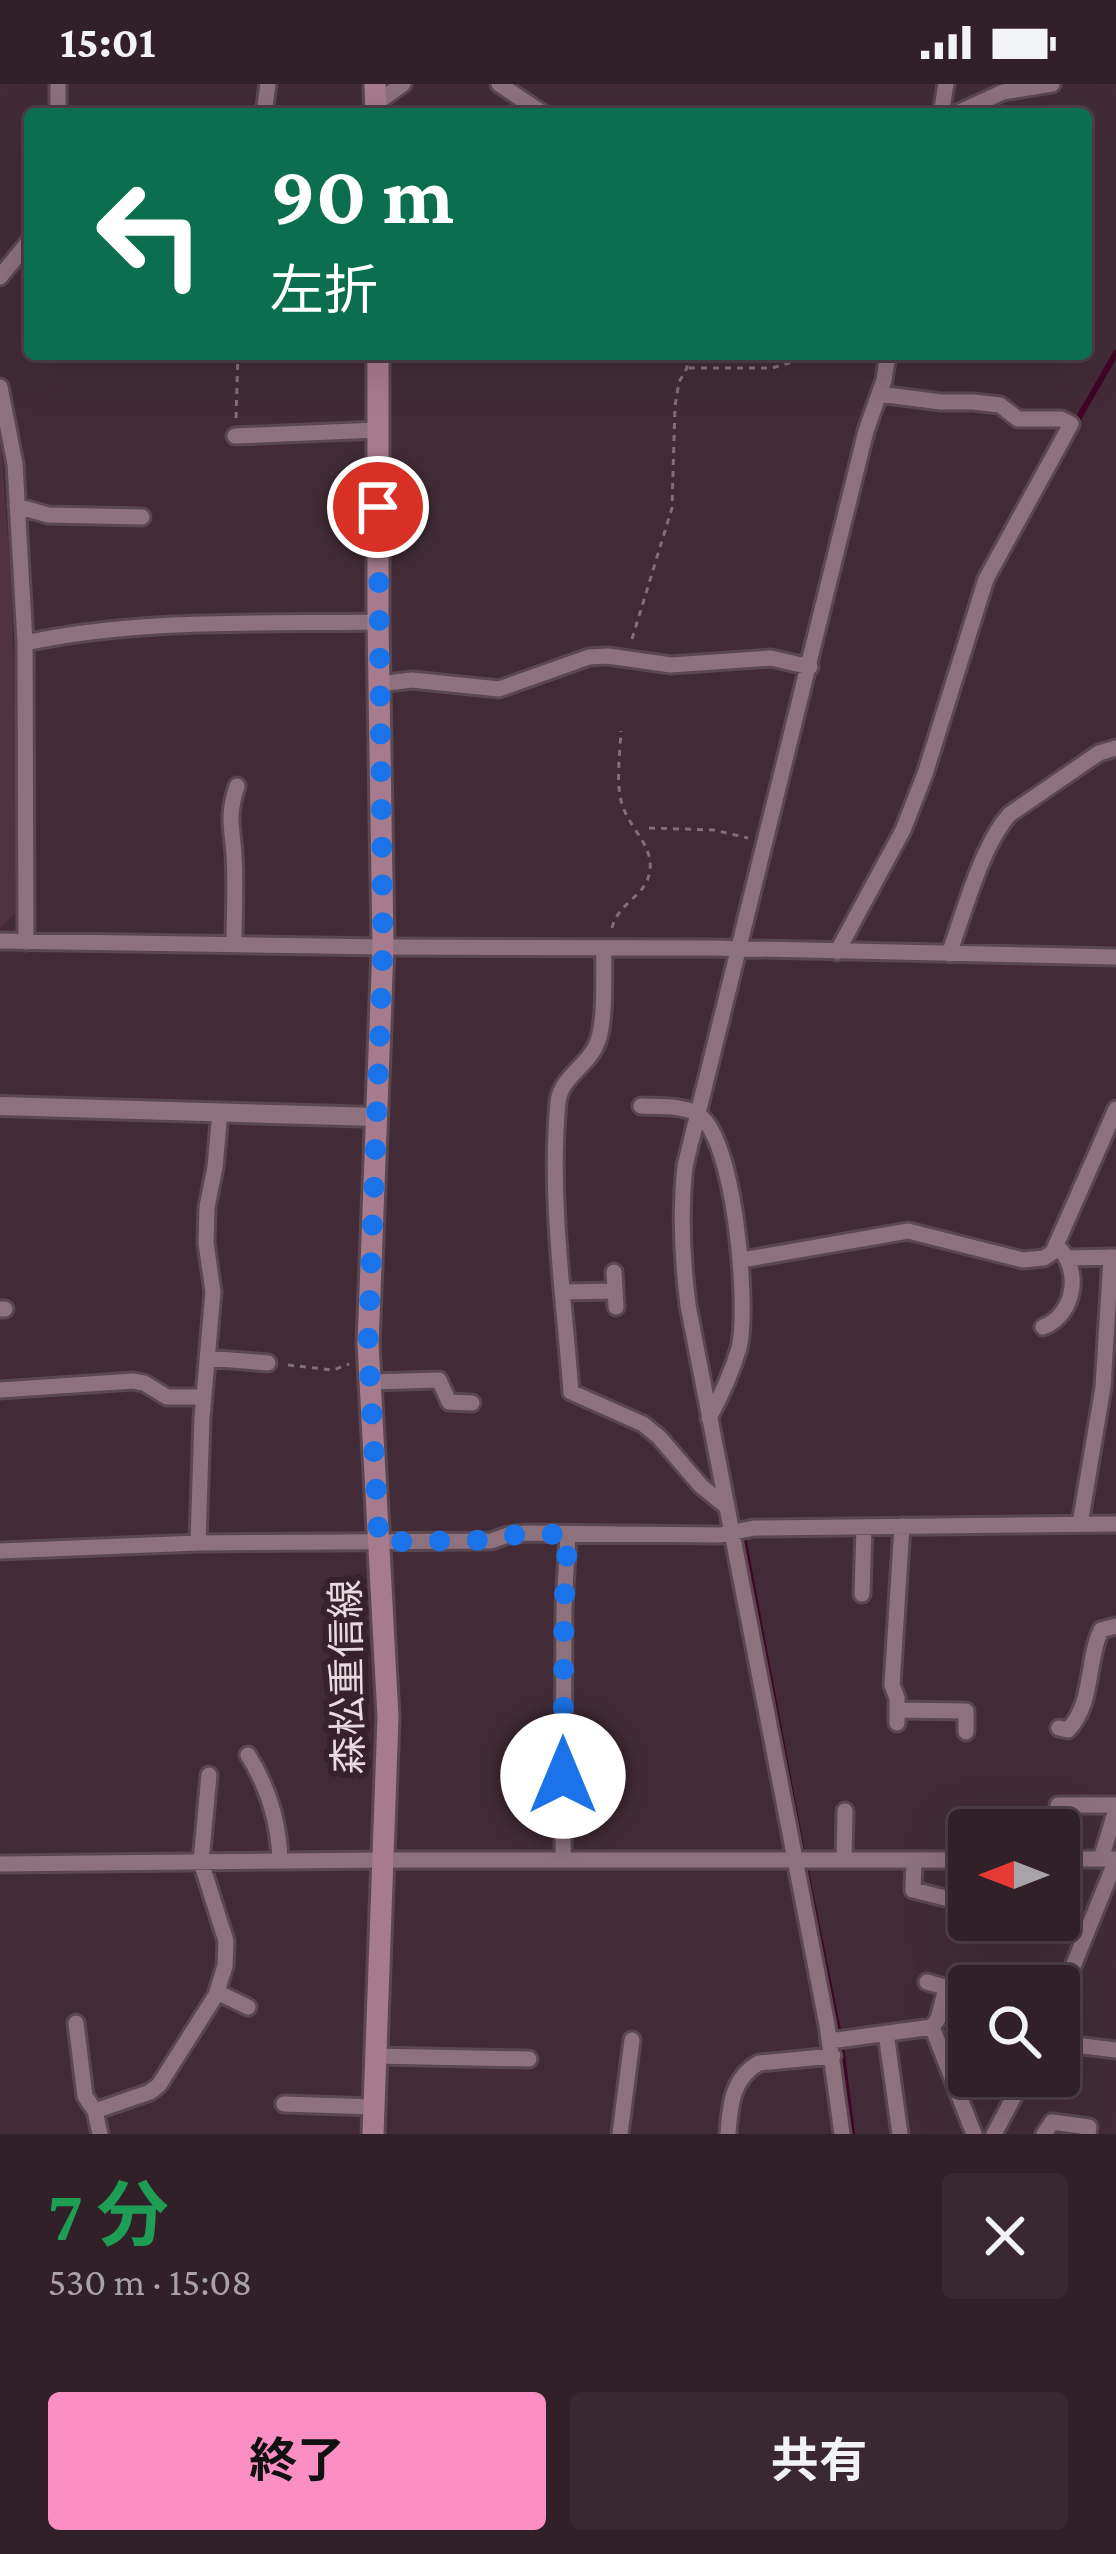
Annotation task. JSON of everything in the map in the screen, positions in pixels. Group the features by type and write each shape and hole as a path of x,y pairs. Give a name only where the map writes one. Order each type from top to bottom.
{"main road":[{"name":"森松重信線","path":"373,2134 388,1717 368,1357 383,947 377,360"}],"street":[{"path":"376,100 403,84"},
{"path":"500,84 535,108"},
{"path":"969,108 1003,92 1052,84"},
{"path":"0,278 24,248"},
{"path":"842,2134 831,2049 688,1305 681,1236 685,1166 887,360"},
{"path":"0,387 11,434 25,643 26,942"},
{"path":"837,952 925,774 986,579 1071,424 1061,419 1018,419 1000,405 879,394"},
{"path":"236,436 378,430"},
{"path":"17,506 48,515 142,518"},
{"path":"25,643 133,628 378,622"},
{"path":"379,684 412,680 499,689 589,657 608,656 671,665 771,658 810,667"},
{"path":"949,954 1002,823 1099,753 1116,748"},
{"path":"233,945 234,852 229,825 237,786"},
{"path":"0,941 1116,957"},
{"path":"608,948 596,1047 566,1082 558,1100 556,1193 571,1392 643,1424 727,1508"},
{"path":"0,1106 377,1117"},
{"path":"641,1106 698,1114 717,1138 742,1261 740,1345 709,1418"},
{"path":"1043,1327 1053,1323 1070,1302 1072,1289 1062,1251 1116,1108"},
{"path":"198,1543 213,1292 207,1207 220,1112"},
{"path":"742,1261 908,1231 1023,1261 1062,1251 1113,1257 1110,1388 1080,1524"},
{"path":"563,1292 615,1299 614,1272"},
{"path":"207,1358 268,1363"},
{"path":"370,1382 439,1380 449,1402 472,1403"},
{"path":"0,1390 133,1381 167,1397 204,1397"},
{"path":"0,1551 491,1540 508,1535 721,1535 754,1528 1116,1524"},
{"path":"902,1526 887,1641 897,1716 966,1712 966,1732"},
{"path":"862,1594 864,1527"},
{"path":"563,1860 568,1534"},
{"path":"1059,1728 1068,1730 1074,1725 1096,1641 1101,1630 1116,1626"},
{"path":"248,1755 273,1811 280,1861"},
{"path":"95,2111 159,2085 217,1991 226,1942 201,1862 209,1775"},
{"path":"1058,1805 1116,1808 1111,1860 1072,1965"},
{"path":"844,1860 845,1810"},
{"path":"1080,1859 1111,1860"},
{"path":"0,1864 948,1860"},
{"path":"914,1861 913,1890 948,1899"},
{"path":"728,2134 733,2093 749,2069 886,2033 932,2027 946,1988 927,1982"},
{"path":"217,1991 248,2007"},
{"path":"76,2023 85,2096 95,2111 100,2134"},
{"path":"932,2027 974,2134"},
{"path":"886,2033 899,2134"},
{"path":"620,2134 632,2040"},
{"path":"1080,2046 1116,2050"},
{"path":"375,2056 529,2059"},
{"path":"994,2134 1013,2097"},
{"path":"284,2104 374,2108"},
{"path":"1044,2134 1052,2122 1089,2127 1088,2134"}],"path":[{"path":"236,436 238,360"},
{"path":"626,658 672,508 675,406 687,360"},
{"path":"687,368 748,370 799,360"},
{"path":"608,948 615,915 644,887 650,873 650,853 620,798 621,731"},
{"path":"649,829 714,830 766,840"},
{"path":"268,1363 334,1370 368,1357"}],"shaded area":[{"path":"0,433 15,702 15,914 0,928"}],"waterway":[{"path":"1078,419 1116,353"},
{"path":"743,1537 802,1852"},
{"path":"805,1867 838,2030"},
{"path":"841,2047 852,2134"}],"route":[{"path":"378,507 383,947 368,1344 379,1542 568,1534 563,1776"}]}
